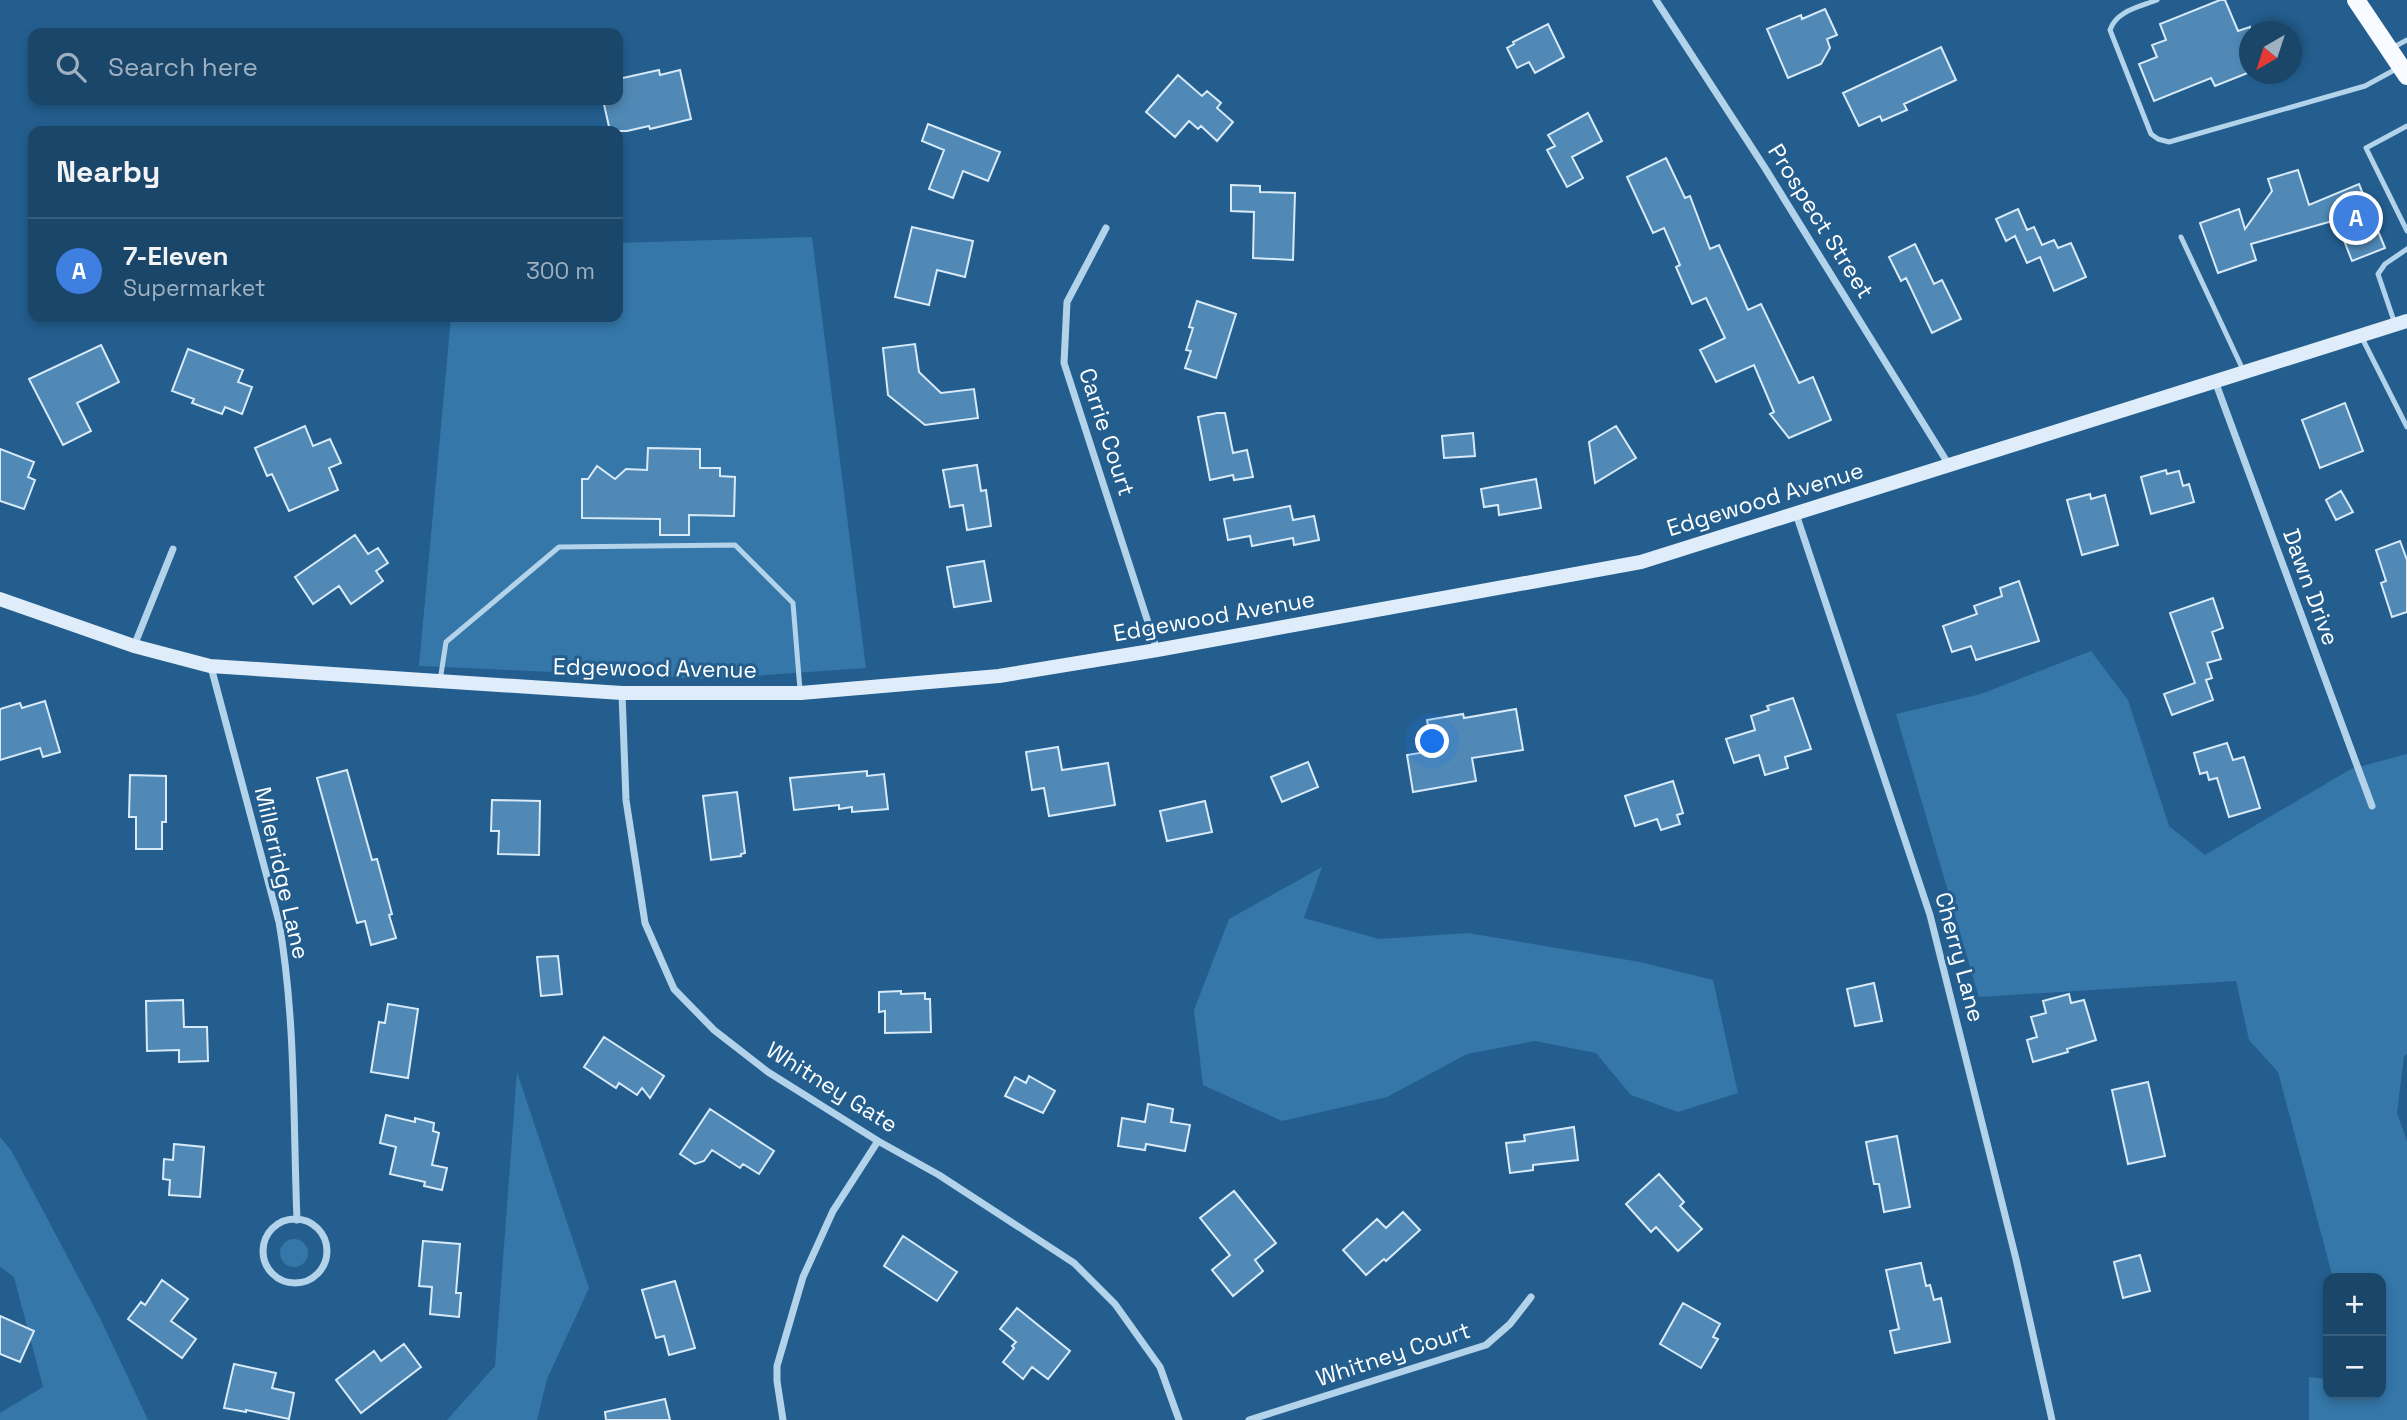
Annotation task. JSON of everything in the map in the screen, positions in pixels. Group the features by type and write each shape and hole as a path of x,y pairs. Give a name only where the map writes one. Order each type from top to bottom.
{"main road":[{"path":"2356,0 2404,71"},
{"name":"Edgewood Avenue","path":"0,599 134,646 210,666 622,693 801,694 999,676 1641,562 2401,323"}],"street":[{"name":"Prospect Street","path":"1656,0 1780,191 1949,465"},
{"name":"Carrie Court","path":"1106,228 1067,302 1064,363 1157,650"},
{"name":"Dawn Drive","path":"2215,381 2372,806"},
{"name":"Cherry Lane","path":"1796,514 1930,915 2016,1259 2052,1420"},
{"path":"134,646 173,549"},
{"name":"Millerridge Lane","path":"210,666 279,922 289,1000 297,1220"},
{"name":"Whitney Gate","path":"622,693 626,800 645,923 674,989 714,1030 768,1072 878,1141 939,1175 1074,1262 1115,1304 1160,1367 1179,1420"},
{"path":"783,1420 776,1381 777,1366 803,1277 833,1212 878,1141"},
{"path":"297,1220 316,1228 326,1247 326,1258 315,1276 295,1283 284,1282 268,1270 264,1261 265,1240 277,1224 297,1220"},
{"name":"Whitney Court","path":"1249,1420 1486,1345 1510,1324 1531,1297"}],"lane":[{"path":"2157,0 2119,15 2112,22 2110,30 2151,134 2158,139 2169,142 2365,86 2404,71"},
{"path":"2390,50 2407,40"},
{"path":"2407,126 2366,148 2407,231"},
{"path":"2180,237 2244,372"},
{"path":"2401,323 2378,274 2385,264 2407,249"},
{"path":"2361,335 2407,427"},
{"path":"440,681 446,642 559,547 734,545 793,603 801,694"}],"shaded area":[{"path":"812,237 866,668 709,679 419,666 451,322 623,322 623,243"},
{"path":"2091,651 2128,700 2169,826 2205,855 2351,769 2407,754 2407,1054 2404,1056 2397,1113 2407,1141 2407,1420 2309,1420 2309,1377 2323,1378 2323,1399 2386,1399 2386,1273 2332,1273 2278,1072 2249,1040 2236,981 1979,997 1896,714 1981,694"},
{"path":"1322,867 1304,918 1379,939 1468,933 1640,962 1713,980 1738,1093 1678,1112 1631,1095 1596,1053 1535,1041 1467,1054 1387,1097 1282,1121 1203,1085 1194,1010 1229,919"},
{"path":"517,1072 589,1288 547,1379 537,1420 447,1420 495,1366"},
{"path":"0,1137 11,1150 101,1320 148,1420 0,1420 0,1413 43,1387 14,1277 0,1267"},
{"path":"294,1239 304,1243 308,1253 304,1263 294,1267 284,1263 280,1253 284,1243"}],"building":[{"path":"2225,0 2239,31 2239,76 2215,86 2211,78 2154,101 2139,64 2157,57 2152,45 2166,40 2160,24"},
{"path":"1825,9 1837,35 1827,39 1830,48 1821,64 1788,78 1767,29 1801,15 1802,19"},
{"path":"1548,24 1564,57 1535,73 1529,62 1517,68 1507,48 1514,44 1513,42"},
{"path":"1941,47 1956,80 1904,104 1907,110 1882,121 1880,116 1859,126 1843,93"},
{"path":"659,70 660,75 680,70 691,119 650,129 649,126 627,131 623,131 623,126 609,126 604,105 623,105 623,78"},
{"path":"1178,75 1202,96 1207,91 1221,103 1217,108 1233,122 1217,141 1201,126 1198,129 1189,121 1175,137 1146,112"},
{"path":"1588,113 1602,141 1572,157 1583,178 1567,187 1547,150 1555,146 1548,135"},
{"path":"928,124 1000,152 988,181 963,171 953,198 929,189 944,150 922,141"},
{"path":"1666,158 1685,198 1690,196 1710,249 1719,245 1748,310 1761,304 1799,383 1813,377 1831,420 1789,438 1770,414 1774,412 1754,365 1716,382 1700,350 1725,338 1706,298 1692,304 1676,267 1680,265 1664,228 1653,233 1627,177"},
{"path":"2298,170 2309,205 2359,184 2385,248 2352,261 2336,220 2251,244 2256,260 2218,273 2200,223 2239,209 2245,229 2272,191 2268,179"},
{"path":"1231,185 1260,186 1260,192 1295,193 1293,260 1253,258 1254,212 1231,211"},
{"path":"2018,209 2027,230 2034,227 2042,245 2054,240 2058,248 2071,243 2086,277 2054,291 2040,257 2027,263 2015,236 2006,241 1996,219"},
{"path":"912,227 973,241 965,277 937,270 929,305 895,297"},
{"path":"1915,244 1934,284 1942,280 1961,319 1932,333 1906,278 1901,281 1889,257"},
{"path":"1197,301 1236,314 1216,378 1185,368 1191,351 1186,350 1193,328 1189,327"},
{"path":"915,344 919,372 941,393 974,389 978,418 925,425 888,395 883,348"},
{"path":"101,345 119,382 77,403 91,431 63,445 29,379"},
{"path":"188,349 243,370 238,382 252,387 242,414 225,407 222,414 192,403 194,399 172,391"},
{"path":"2345,403 2363,451 2320,468 2302,420"},
{"path":"1225,413 1233,453 1247,450 1253,477 1234,480 1233,475 1210,480 1198,417"},
{"path":"305,426 313,446 330,439 341,463 329,468 338,490 289,511 272,474 267,476 255,448"},
{"path":"1616,426 1636,458 1595,483 1589,442"},
{"path":"1473,433 1475,456 1444,458 1442,436"},
{"path":"648,448 700,449 700,468 720,468 720,476 735,477 734,516 689,515 689,535 660,535 660,519 582,518 582,479 588,479 597,466 615,479 626,469 647,470"},
{"path":"0,449 34,462 28,477 35,480 24,509 0,501"},
{"path":"977,465 981,491 986,490 991,526 967,530 963,505 950,507 943,470"},
{"path":"2166,470 2167,474 2179,471 2183,486 2189,484 2194,502 2151,514 2141,477"},
{"path":"1536,479 1541,508 1499,515 1498,505 1484,507 1481,489"},
{"path":"2341,491 2353,512 2336,520 2326,500"},
{"path":"2090,494 2091,499 2105,495 2118,545 2082,555 2067,500"},
{"path":"1290,506 1293,520 1314,516 1319,540 1294,545 1293,538 1252,546 1250,536 1228,540 1224,519"},
{"path":"355,535 368,554 378,548 388,563 376,571 383,581 351,604 339,586 313,604 295,577"},
{"path":"2400,541 2407,560 2407,612 2392,617 2381,583 2386,581 2376,550"},
{"path":"984,561 991,601 954,607 947,567"},
{"path":"2019,581 2039,641 1976,660 1971,646 1952,652 1943,626 1977,614 1974,606 2002,596 2000,588"},
{"path":"2213,598 2223,628 2212,632 2221,659 2207,663 2212,678 2206,680 2213,700 2172,715 2164,694 2195,683 2170,613"},
{"path":"1793,698 1811,749 1785,757 1788,768 1765,775 1759,755 1734,763 1726,739 1755,730 1751,716 1769,710 1767,706"},
{"path":"45,701 60,752 43,757 40,748 0,760 0,709 20,703 22,708"},
{"path":"1516,709 1523,750 1472,758 1476,781 1413,792 1407,755 1432,751 1427,720 1463,714 1464,718"},
{"path":"2227,743 2233,760 2244,757 2260,808 2229,817 2217,778 2209,780 2207,772 2200,774 2194,753"},
{"path":"1058,747 1062,770 1108,763 1115,805 1049,816 1044,788 1032,790 1026,752"},
{"path":"1308,762 1318,787 1282,802 1271,777"},
{"path":"347,770 372,860 377,859 396,938 371,945 365,921 357,923 317,778"},
{"path":"867,771 867,776 884,774 888,809 852,812 852,807 839,809 839,805 794,810 790,778"},
{"path":"130,775 166,776 166,822 162,822 162,849 136,849 136,817 129,817"},
{"path":"1673,781 1683,813 1677,815 1680,824 1661,830 1657,819 1635,826 1625,796"},
{"path":"737,792 745,853 741,856 711,860 703,796"},
{"path":"492,800 540,801 539,855 498,854 499,831 491,831"},
{"path":"1205,801 1212,832 1167,841 1160,811"},
{"path":"558,956 562,994 541,996 537,957"},
{"path":"1874,983 1882,1021 1855,1026 1847,989"},
{"path":"901,991 901,994 925,993 925,999 930,999 931,1032 885,1033 885,1011 879,1012 879,992"},
{"path":"2069,994 2071,1003 2084,1000 2096,1040 2033,1062 2027,1040 2037,1037 2031,1017 2046,1013 2043,1001"},
{"path":"183,1000 184,1027 207,1027 208,1061 179,1062 179,1050 147,1051 146,1001"},
{"path":"388,1004 418,1009 408,1078 371,1072 379,1022 385,1023"},
{"path":"604,1037 664,1076 650,1098 642,1088 637,1095 619,1083 616,1088 584,1067"},
{"path":"1029,1076 1055,1091 1043,1113 1005,1096 1015,1077 1026,1083"},
{"path":"2148,1082 2165,1156 2128,1164 2112,1090"},
{"path":"1148,1104 1173,1109 1171,1122 1190,1125 1185,1151 1146,1144 1145,1150 1118,1146 1122,1118 1145,1122"},
{"path":"710,1109 774,1151 759,1174 743,1164 740,1168 712,1150 704,1161 695,1164 680,1154"},
{"path":"386,1115 415,1122 415,1118 434,1123 433,1131 439,1133 432,1165 447,1168 442,1190 424,1186 425,1182 390,1174 396,1147 380,1143"},
{"path":"1574,1127 1578,1160 1533,1165 1533,1170 1510,1173 1506,1143 1525,1141 1524,1135"},
{"path":"1897,1136 1910,1207 1884,1212 1879,1184 1874,1184 1866,1142"},
{"path":"174,1144 204,1147 200,1197 169,1195 170,1180 163,1179 164,1159 173,1160"},
{"path":"1659,1174 1684,1202 1680,1206 1702,1229 1678,1251 1656,1227 1651,1232 1626,1204"},
{"path":"1234,1191 1276,1243 1255,1260 1263,1271 1233,1296 1212,1270 1230,1255 1200,1218"},
{"path":"1403,1212 1420,1230 1366,1275 1343,1250 1377,1219 1386,1228"},
{"path":"903,1236 957,1272 937,1301 884,1266"},
{"path":"423,1241 460,1244 456,1293 461,1293 459,1317 430,1314 432,1287 419,1286"},
{"path":"2140,1255 2150,1291 2123,1298 2114,1262"},
{"path":"1921,1263 1926,1286 1930,1285 1934,1300 1941,1298 1950,1342 1895,1353 1890,1331 1899,1329 1886,1270"},
{"path":"162,1280 188,1299 171,1321 196,1339 182,1358 128,1319 141,1302 145,1305"},
{"path":"675,1281 695,1348 669,1355 664,1336 656,1338 642,1290"},
{"path":"1683,1303 1720,1324 1713,1337 1718,1339 1701,1368 1660,1344"},
{"path":"1017,1308 1070,1351 1048,1379 1032,1367 1023,1379 1003,1362 1016,1342 1000,1329"},
{"path":"0,1316 34,1331 20,1362 0,1354"},
{"path":"404,1344 421,1367 361,1413 336,1380 374,1351 381,1361"},
{"path":"234,1364 276,1373 272,1388 294,1393 289,1419 224,1408"},
{"path":"665,1399 670,1420 606,1420 605,1412"}],"place":[{"name":"7-Eleven","path":"2356,218"}]}
